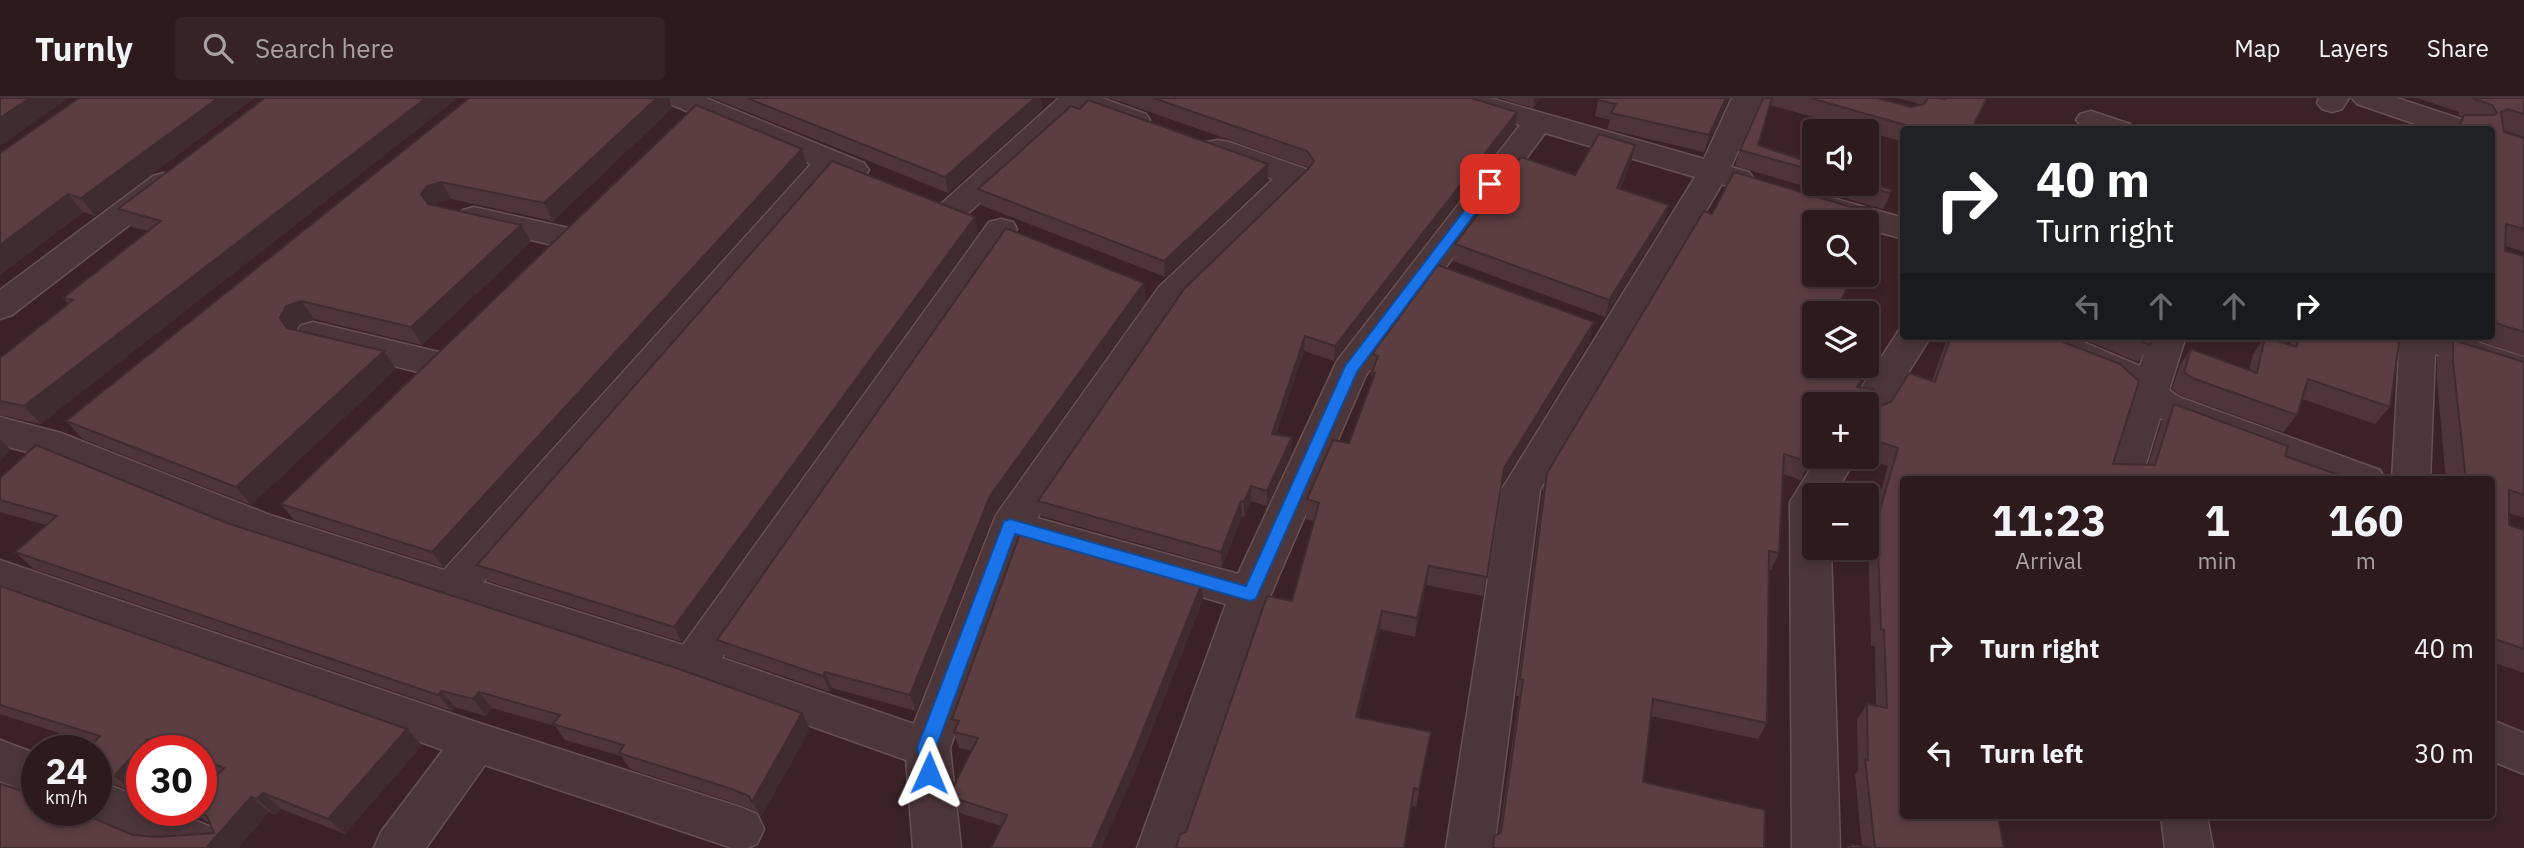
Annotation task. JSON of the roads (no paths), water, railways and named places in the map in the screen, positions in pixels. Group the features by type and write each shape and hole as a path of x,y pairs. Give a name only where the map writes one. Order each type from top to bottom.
{"street":[{"path":"692,666 1013,234 941,205 1076,98 1295,176 1159,291 1010,526 927,748 937,848"},
{"path":"1458,98 1765,187"},
{"path":"1470,848 1521,489 1602,332 1714,172 1747,98"},
{"path":"2367,98 2453,126"},
{"path":"684,110 831,161 880,181"},
{"path":"2091,120 2108,126"},
{"path":"1161,848 1250,594 1350,370 1441,272 1537,123"},
{"path":"453,588 831,161"},
{"path":"0,307 189,165"},
{"path":"1803,199 1900,228"},
{"path":"450,212 570,227 530,265"},
{"path":"313,334 440,352 401,390"},
{"path":"1878,392 1910,340"},
{"path":"2045,340 2123,371 2166,406 2355,476"},
{"path":"2123,476 2167,340"},
{"path":"2411,476 2418,340"},
{"path":"2430,340 2524,370"},
{"path":"33,456 80,418"},
{"path":"0,431 33,456 272,513 453,588 692,666 927,748"},
{"path":"1816,848 1810,502 1831,469"},
{"path":"1010,526 1250,594"},
{"path":"0,576 476,742 740,829"},
{"path":"2495,741 2524,754"},
{"path":"398,848 476,742"},
{"path":"0,760 21,769"},
{"path":"112,808 206,848"},
{"path":"2184,819 2189,848"}]}
